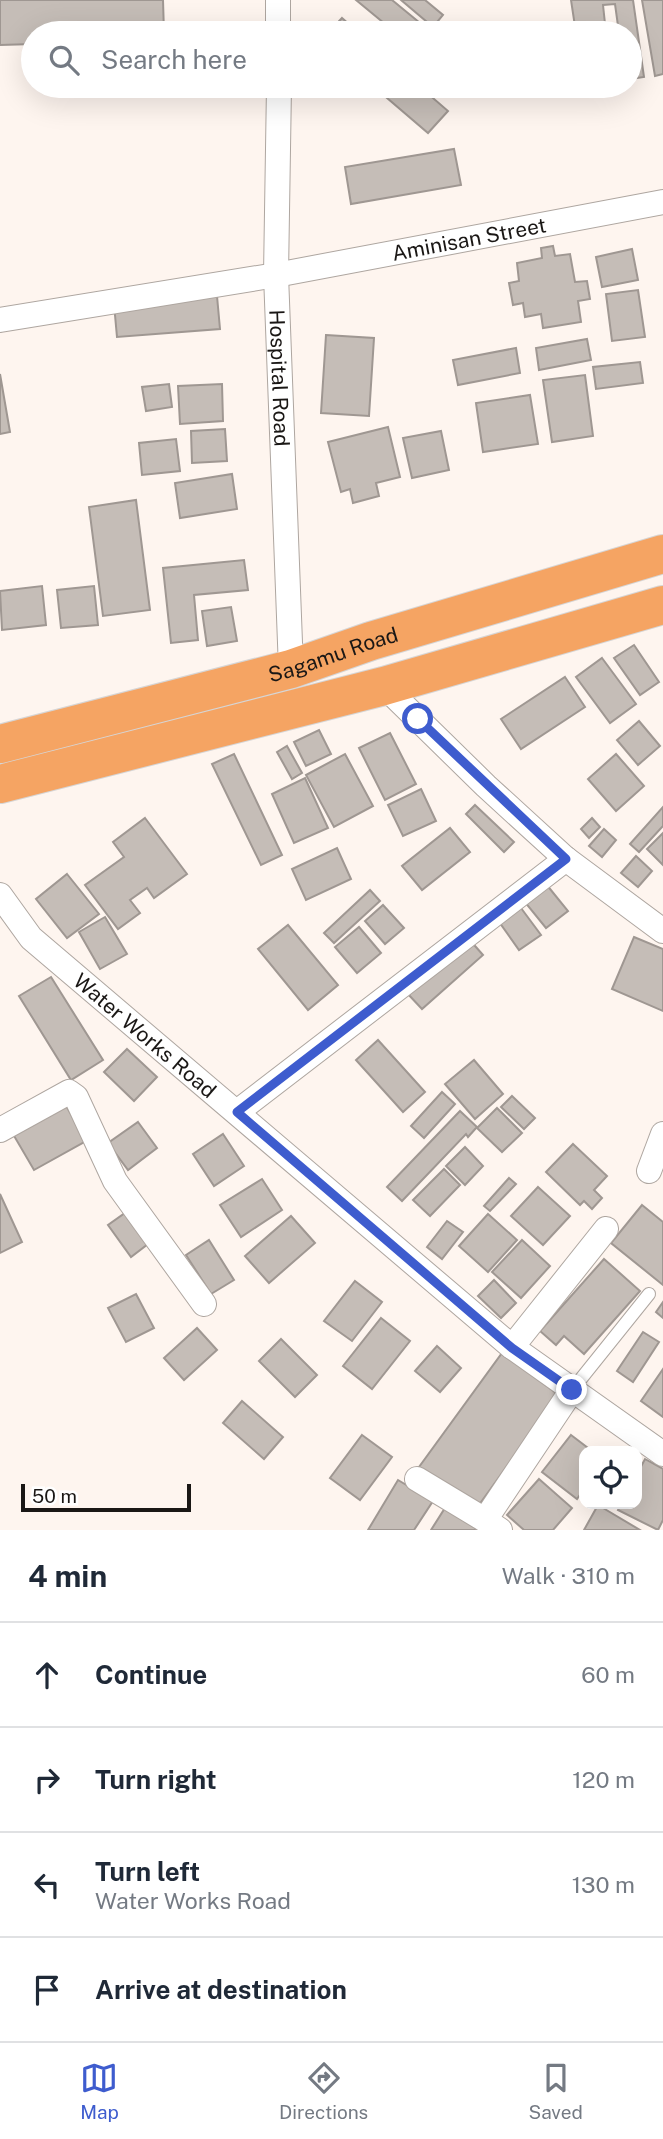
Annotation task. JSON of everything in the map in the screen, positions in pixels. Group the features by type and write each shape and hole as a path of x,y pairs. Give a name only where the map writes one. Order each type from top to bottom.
{"highway":[{"name":"Sagamu Road","path":"0,744 291,669 371,641 663,554"},
{"name":"Sagamu Road","path":"0,784 384,686 663,605"}],"street":[{"path":"278,0 278,21"},
{"name":"Hospital Road","path":"279,98 276,275 291,669"},
{"name":"Aminisan Street","path":"0,320 276,275 663,202"},
{"path":"384,686 486,786 566,859 663,931"},
{"path":"237,1112 566,859"},
{"name":"Water Works Road","path":"0,895 31,938 512,1348 663,1454"},
{"path":"0,1130 69,1093 76,1097 115,1181 204,1304"},
{"path":"649,1171 663,1133"},
{"path":"512,1348 606,1229"},
{"path":"417,1479 492,1525 572,1390"}],"lane":[{"path":"572,1390 649,1294"}],"building":[{"path":"0,0 163,0 164,21 21,21 21,44 0,45"},
{"path":"356,0 392,0 418,21 381,21"},
{"path":"401,0 425,0 443,15 438,21 426,21"},
{"path":"571,0 633,0 636,21 617,21 615,4 603,5 605,21 574,21"},
{"path":"642,0 663,0 663,74 655,76"},
{"path":"387,98 433,98 448,111 428,133"},
{"path":"454,149 461,185 351,204 345,167"},
{"path":"553,246 555,256 570,254 575,282 587,281 590,299 578,301 581,322 543,328 541,314 525,317 523,303 513,305 509,283 519,281 517,263 542,258 541,248"},
{"path":"632,249 638,280 602,287 596,257"},
{"path":"638,290 645,337 612,341 606,294"},
{"path":"217,296 220,329 117,337 114,304"},
{"path":"326,335 374,338 369,416 321,413"},
{"path":"587,339 591,360 539,370 536,348"},
{"path":"516,348 520,373 458,385 453,360"},
{"path":"640,362 643,383 596,389 593,367"},
{"path":"0,374 10,432 0,434"},
{"path":"585,375 593,436 552,442 543,380"},
{"path":"169,384 172,407 146,411 142,387"},
{"path":"222,384 223,421 180,424 178,386"},
{"path":"530,395 538,444 483,452 476,403"},
{"path":"388,427 400,477 376,483 379,496 353,503 350,489 341,492 328,442"},
{"path":"225,429 227,461 192,463 191,431"},
{"path":"441,431 449,470 412,478 403,438"},
{"path":"176,439 180,471 142,475 139,443"},
{"path":"232,474 237,509 180,518 175,483"},
{"path":"136,500 150,610 103,616 89,507"},
{"path":"244,560 248,590 194,595 198,640 171,643 163,568"},
{"path":"42,586 46,625 2,630 0,591"},
{"path":"94,586 98,625 61,628 57,590"},
{"path":"231,607 237,641 207,646 202,611"},
{"path":"634,645 659,682 640,695 614,658"},
{"path":"602,658 636,704 610,723 576,677"},
{"path":"565,677 585,707 521,749 501,719"},
{"path":"639,721 660,746 638,765 617,740"},
{"path":"319,730 331,754 306,766 294,742"},
{"path":"390,733 416,784 385,800 359,748"},
{"path":"287,746 302,773 292,779 277,752"},
{"path":"234,754 282,855 261,865 212,764"},
{"path":"345,754 373,806 334,827 306,775"},
{"path":"616,754 644,786 616,811 588,779"},
{"path":"305,778 328,828 294,843 272,794"},
{"path":"421,789 436,821 403,836 388,805"},
{"path":"475,805 514,842 504,852 466,814"},
{"path":"663,807 663,826 639,852 630,844"},
{"path":"145,818 187,874 154,898 147,888 130,900 140,913 118,929 85,885 124,857 113,842"},
{"path":"592,818 600,827 589,838 581,829"},
{"path":"450,828 470,852 422,890 402,866"},
{"path":"604,829 616,840 602,857 589,846"},
{"path":"663,833 663,865 647,849"},
{"path":"337,848 351,879 306,900 292,869"},
{"path":"636,856 652,871 638,887 621,873"},
{"path":"67,874 99,914 67,938 36,899"},
{"path":"546,884 568,911 546,928 524,901"},
{"path":"370,890 380,901 334,943 324,933"},
{"path":"518,904 541,935 519,950 497,919"},
{"path":"383,905 404,928 385,944 365,921"},
{"path":"105,917 127,954 100,969 79,932"},
{"path":"288,925 338,985 308,1010 258,949"},
{"path":"359,927 381,953 357,973 335,947"},
{"path":"634,937 663,949 663,1011 612,989"},
{"path":"468,938 483,955 422,1009 407,993"},
{"path":"51,977 103,1060 71,1080 19,996"},
{"path":"378,1040 425,1092 403,1112 356,1060"},
{"path":"127,1049 157,1077 134,1101 104,1072"},
{"path":"474,1060 503,1094 475,1119 445,1084"},
{"path":"442,1092 455,1104 424,1138 411,1126"},
{"path":"512,1096 535,1118 524,1129 501,1107"},
{"path":"63,1100 86,1141 34,1170 10,1129"},
{"path":"497,1108 522,1133 502,1152 477,1128"},
{"path":"460,1111 477,1127 468,1137 466,1134 402,1201 387,1187"},
{"path":"138,1122 157,1148 128,1170 108,1143"},
{"path":"223,1134 244,1166 214,1186 193,1154"},
{"path":"573,1144 607,1176 594,1190 602,1198 592,1209 584,1201 580,1205 546,1172"},
{"path":"465,1147 483,1166 465,1185 446,1166"},
{"path":"444,1169 460,1185 430,1216 413,1200"},
{"path":"509,1178 516,1184 490,1211 484,1206"},
{"path":"262,1179 282,1210 241,1237 220,1205"},
{"path":"538,1187 570,1216 543,1245 511,1216"},
{"path":"0,1194 22,1242 0,1253"},
{"path":"642,1205 663,1222 663,1285 611,1243"},
{"path":"125,1213 148,1244 131,1257 108,1225"},
{"path":"488,1214 517,1240 488,1272 459,1246"},
{"path":"291,1216 315,1243 269,1283 245,1256"},
{"path":"447,1221 463,1232 442,1259 427,1247"},
{"path":"209,1240 234,1280 211,1294 186,1255"},
{"path":"522,1240 550,1266 521,1298 492,1272"},
{"path":"604,1259 640,1291 584,1354 564,1336 556,1345 540,1331"},
{"path":"494,1280 516,1303 501,1318 478,1296"},
{"path":"355,1281 382,1302 352,1341 324,1321"},
{"path":"136,1294 154,1328 126,1342 108,1308"},
{"path":"663,1302 663,1318 656,1312"},
{"path":"381,1318 410,1341 372,1389 343,1366"},
{"path":"197,1328 217,1350 184,1380 164,1358"},
{"path":"643,1332 659,1342 633,1382 617,1371"},
{"path":"281,1339 317,1375 295,1397 259,1361"},
{"path":"437,1346 461,1368 440,1392 415,1371"},
{"path":"502,1353 559,1395 476,1509 419,1467"},
{"path":"663,1369 663,1417 641,1401"},
{"path":"242,1401 283,1437 264,1459 223,1423"},
{"path":"362,1435 392,1457 360,1500 330,1478"},
{"path":"571,1435 585,1446 579,1446 577,1499 542,1472"},
{"path":"645,1459 663,1469 663,1520 658,1530 618,1510 642,1509 642,1465"},
{"path":"539,1479 572,1508 553,1530 524,1530 507,1515"},
{"path":"398,1480 433,1501 414,1530 368,1530"},
{"path":"445,1508 477,1529 431,1530"},
{"path":"596,1509 605,1509 640,1530 584,1530"}],"route":[{"path":"418,719 566,859 237,1112 512,1348 572,1390"}]}
